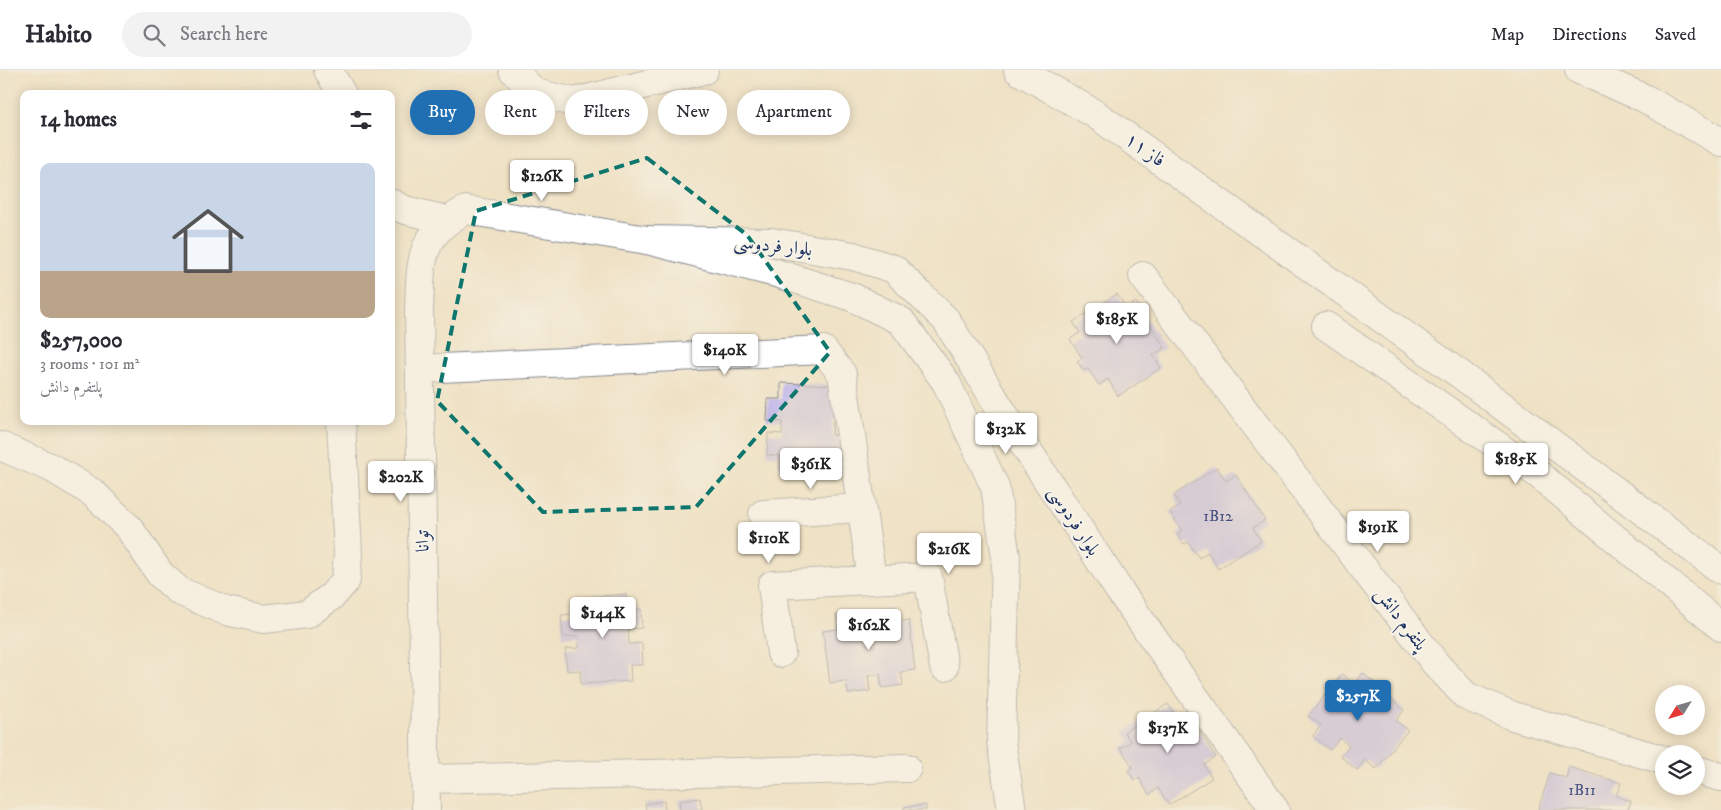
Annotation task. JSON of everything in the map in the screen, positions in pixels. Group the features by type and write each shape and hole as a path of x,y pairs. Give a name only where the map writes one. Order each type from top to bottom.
{"street":[{"path":"328,70 340,90"},
{"path":"513,70 535,93 574,102 704,70"},
{"name":"فاز ۱۱","path":"1018,70 1095,114 1461,375 1721,570"},
{"path":"1580,70 1644,98 1721,142"},
{"path":"395,205 405,210 447,220"},
{"name":"بلوار فردوسی","path":"447,220 466,210 647,240 776,273 852,296 901,322 946,382 995,487 1006,557 1001,742 1012,810"},
{"name":"توانا","path":"426,810 420,369 422,260 432,234 447,220"},
{"name":"بلوار فردوسی","path":"647,240 772,242 853,256 894,269 946,320 998,404 1119,590 1275,810"},
{"name":"پلتفرم دانش","path":"1143,276 1434,663 1466,696 1513,716 1655,757"},
{"path":"1326,326 1538,474 1721,627"},
{"path":"420,369 824,350 842,374 872,579"},
{"path":"0,446 52,468 93,493 129,528 160,574 179,591 226,611 264,619 307,614 332,596 346,580 348,553 341,425"},
{"path":"763,514 861,508"},
{"path":"781,653 772,585 928,577 944,667"},
{"path":"426,779 907,768"},
{"path":"1705,773 1721,777"}],"highlighted area":[{"path":"647,158 747,235 830,352 696,507 543,512 437,401 476,211"}],"building":[{"path":"1117,294 1126,308 1136,302 1165,348 1153,355 1161,368 1118,396 1108,379 1099,385 1088,369 1084,371 1077,361 1082,358 1070,339 1080,333 1073,322"},
{"path":"781,383 834,385 847,420 833,420 832,435 845,435 844,457 831,457 830,472 780,470 780,456 767,455 768,433 782,434 782,422 767,421 768,399 781,399"},
{"path":"1217,467 1226,481 1236,475 1265,520 1253,528 1261,541 1218,569 1208,552 1199,558 1188,542 1184,544 1177,534 1182,531 1170,512 1180,506 1174,495"},
{"path":"626,594 627,610 641,609 642,628 628,629 629,644 642,643 643,665 630,665 631,681 581,684 580,670 567,671 565,649 579,648 578,636 563,637 561,615 574,614 573,598"},
{"path":"891,609 893,623 909,620 915,670 901,672 903,685 882,688 880,674 868,676 870,691 848,694 846,681 830,683 823,631 838,629 836,615 855,613 856,627 872,625 870,612"},
{"path":"1363,673 1377,685 1368,696 1380,706 1388,696 1404,710 1396,721 1408,730 1376,769 1365,760 1357,770 1340,756 1349,746 1340,738 1330,750 1313,736 1321,725 1308,716 1342,674 1354,684"},
{"path":"1168,704 1177,718 1186,711 1216,757 1204,765 1212,778 1169,805 1158,788 1149,795 1139,778 1135,781 1128,771 1133,767 1120,748 1131,742 1124,732"},
{"path":"1569,767 1621,783 1616,796 1631,801 1628,810 1538,810 1550,773 1566,778"},
{"path":"700,798 702,810 680,810 679,801"},
{"path":"664,801 665,810 646,810 645,804"},
{"path":"926,805 926,810 904,810 904,807"}]}
